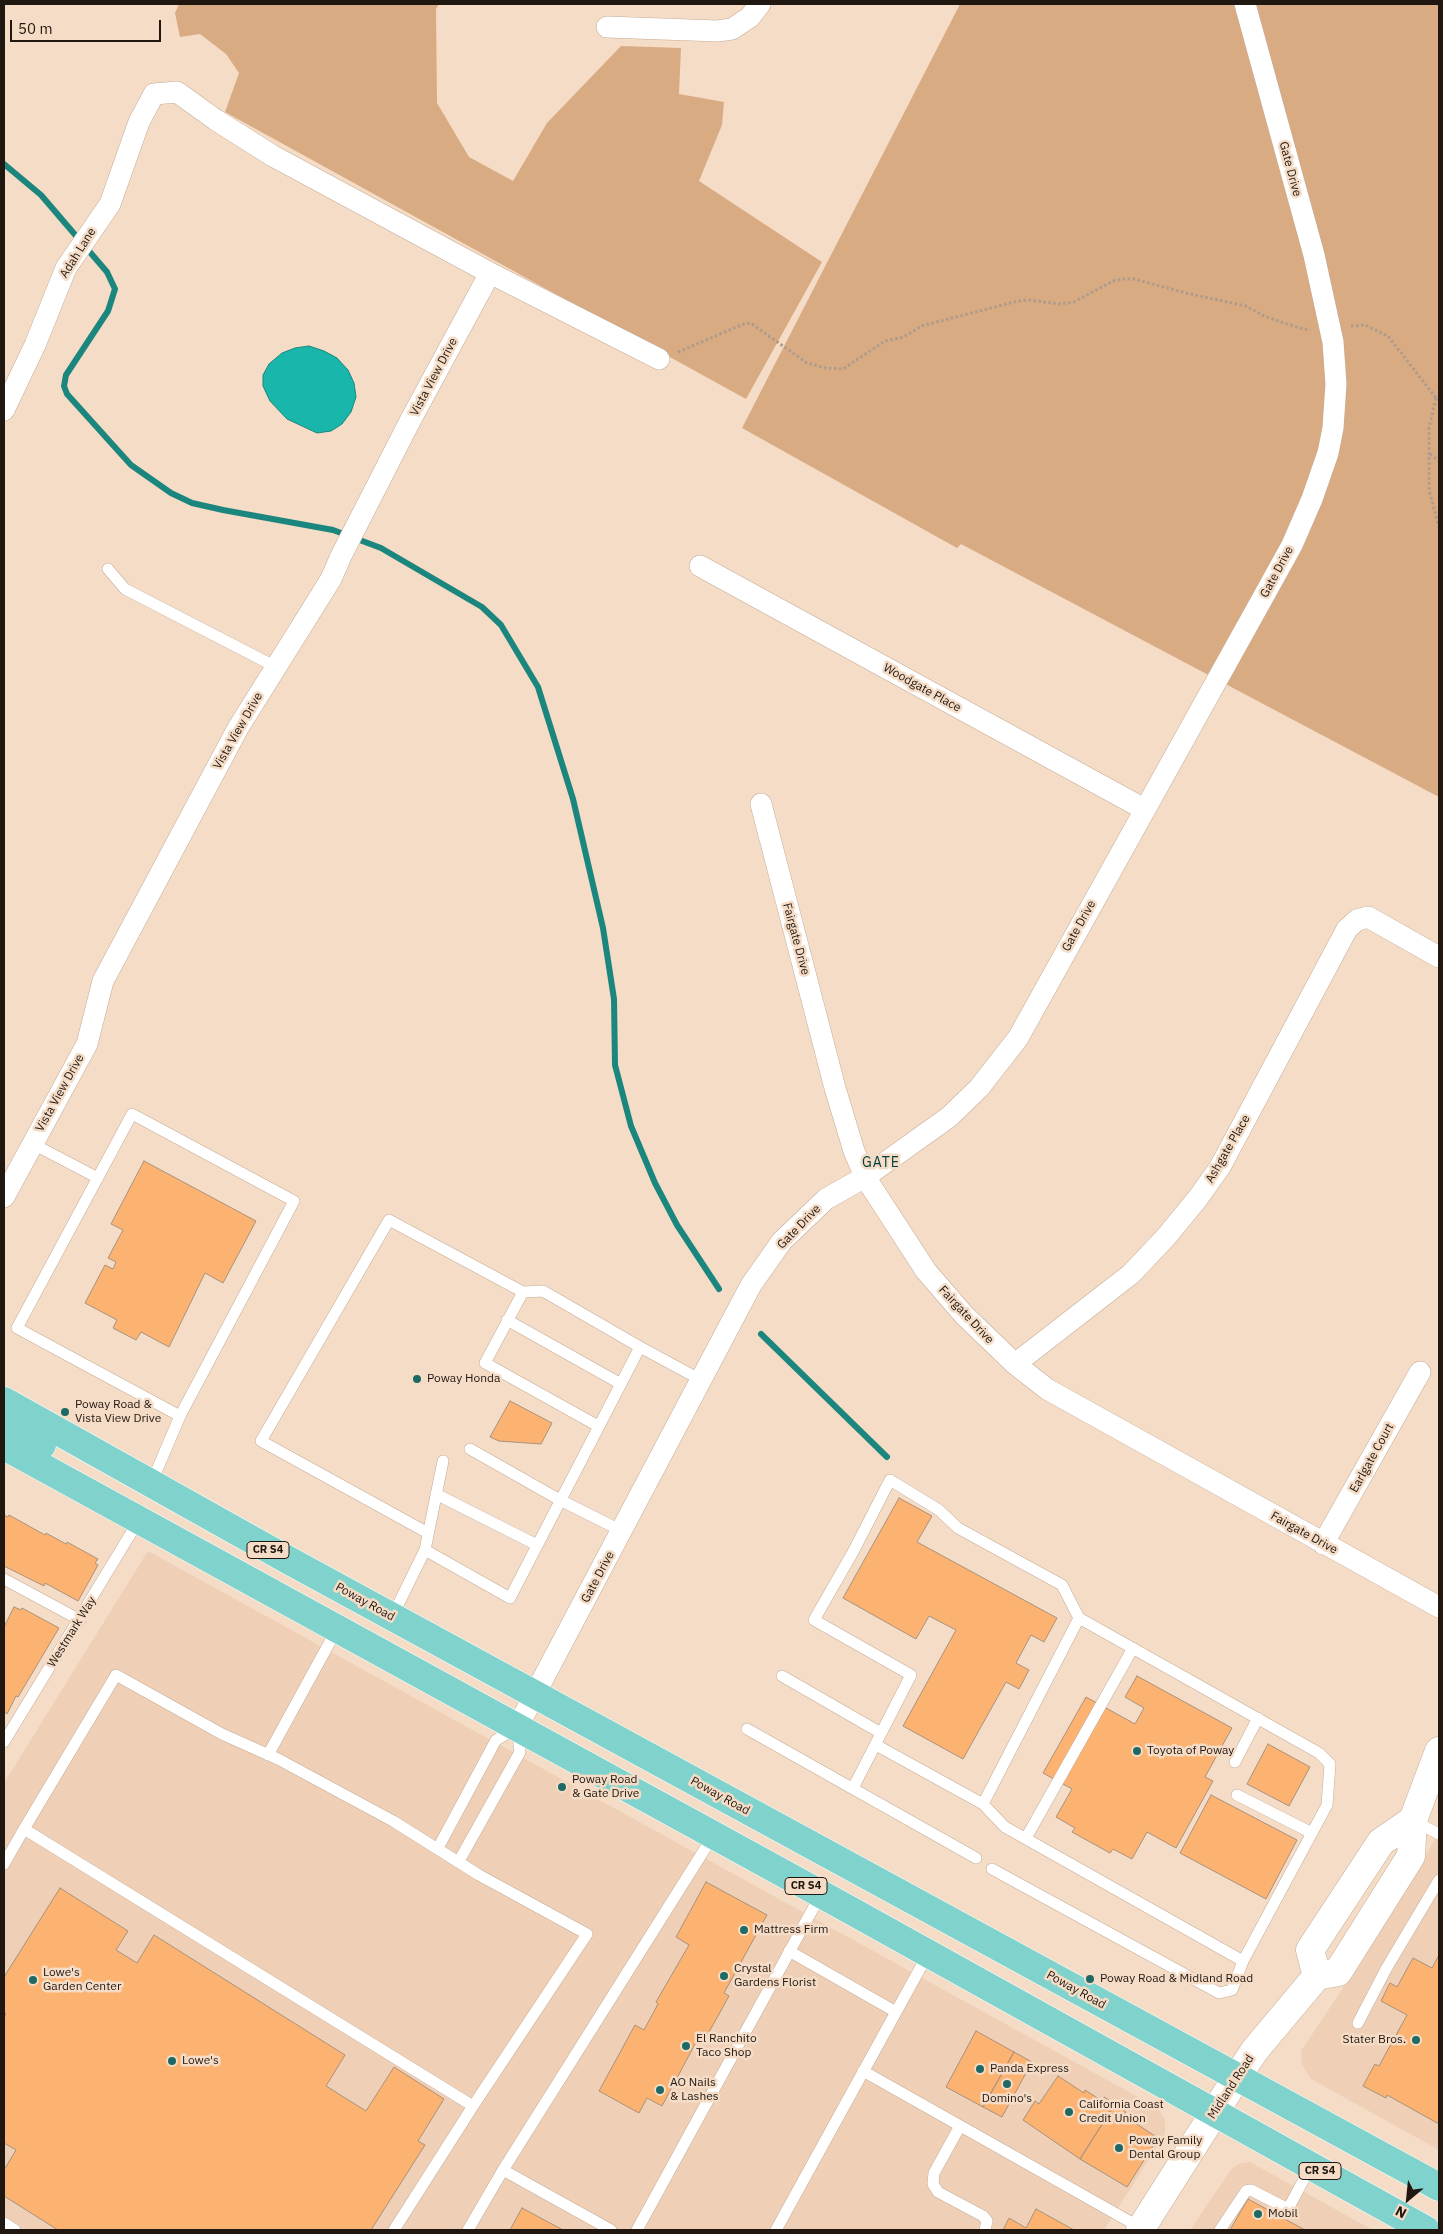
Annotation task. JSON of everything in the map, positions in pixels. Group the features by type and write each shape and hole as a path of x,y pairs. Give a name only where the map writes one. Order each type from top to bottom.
{"main road":[{"name":"Poway Road","path":"4,1401 534,1696 1439,2187"},
{"path":"4,1424 124,1490 131,1491 151,1484"},
{"name":"CR S4","path":"4,1446 1214,2112 1311,2166 1397,2219 1426,2230"},
{"path":"139,1520 152,1507 161,1505 244,1550 288,1560"},
{"path":"780,1872 812,1876 838,1885 930,1935 954,1934 959,1926"},
{"path":"928,1954 934,1946 954,1944 1050,1996 1065,2001 1106,2006"}],"street":[{"path":"607,27 717,31 732,29 750,17 760,4"},
{"name":"Gate Drive","path":"517,1728 751,1286 782,1241 826,1199 865,1177 949,1117 979,1088 1018,1038 1292,545 1312,499 1328,453 1336,406 1334,355 1314,255 1245,4"},
{"name":"Adah Lane","path":"4,410 9,381 35,345 66,268 110,204 139,122 154,94 177,92 216,120 273,156 490,273"},
{"path":"490,273 659,359"},
{"name":"Vista View Drive","path":"7,1184 33,1144 87,1044 103,981 238,728 331,579 410,421 490,273"},
{"name":"Woodgate Place","path":"700,566 1144,809"},
{"name":"Fairgate Drive","path":"761,804 834,1088 854,1151 865,1177 926,1271 964,1315 1015,1364 1047,1389 1439,1608"},
{"name":"Ashgate Place","path":"1015,1364 1131,1274 1166,1237 1198,1198 1220,1167 1347,929 1358,920 1368,917 1439,957"},
{"name":"Earlgate Court","path":"1323,1544 1420,1372"},
{"path":"1413,1820 1439,1751"},
{"name":"Midland Road","path":"1142,2230 1214,2112 1255,2050 1316,1976 1310,1950 1381,1842 1413,1820"}],"lane":[{"path":"108,569 125,589 276,667"},
{"path":"151,1484 180,1416 294,1201 132,1114 17,1328 180,1416"},
{"path":"33,1144 98,1178"},
{"path":"428,1533 261,1441 389,1220 523,1292 543,1291 701,1380"},
{"path":"523,1292 485,1362 598,1426"},
{"path":"508,1320 621,1384"},
{"path":"425,1550 510,1598 640,1347"},
{"path":"470,1449 560,1500 622,1531"},
{"path":"392,1617 425,1550 444,1461"},
{"path":"853,1788 911,1675 814,1620 853,1552 890,1480 939,1510 958,1528 1062,1585 1079,1618 1319,1753 1330,1764 1327,1805 1243,1961 1232,1990 1219,1993 992,1869"},
{"path":"436,1494 537,1545"},
{"name":"Westmark Way","path":"4,1742 80,1620 139,1520"},
{"path":"4,1579 80,1620"},
{"path":"983,1804 1079,1618"},
{"path":"268,1755 337,1629"},
{"path":"1026,1838 1133,1648"},
{"path":"4,1864 116,1675 222,1734 268,1755 393,1821 479,1875 586,1934 472,2106 394,2230"},
{"path":"782,1676 882,1733"},
{"path":"1235,1762 1258,1718"},
{"path":"438,1848 496,1740 517,1728 520,1752 459,1861"},
{"path":"747,1728 976,1858"},
{"path":"876,1745 983,1804 1006,1827 1243,1961"},
{"path":"1237,1795 1312,1833"},
{"path":"1413,1820 1439,1834"},
{"path":"24,1829 472,2106"},
{"path":"468,2230 503,2170 713,1836"},
{"path":"1358,2023 1386,1969 1439,1880"},
{"path":"637,2230 821,1894"},
{"path":"789,1951 896,2012"},
{"path":"776,2230 928,1954"},
{"path":"863,2072 1142,2230"},
{"path":"960,2126 934,2173 933,2184 938,2192 983,2216 988,2221 985,2230"},
{"path":"1220,2230 1246,2191 1252,2190 1288,2208 1311,2166"},
{"path":"503,2170 611,2230"},
{"path":"4,2223 15,2230"}],"path":[{"path":"659,359 746,323 752,324 808,363 826,368 843,368 885,341 904,336 921,326 1018,301 1029,300 1060,304 1074,302 1113,281 1122,279 1134,280 1246,306 1260,315 1299,328 1365,325 1388,336 1437,399 1429,428 1429,490 1439,527"},
{"path":"1429,454 1439,461"}],"shaded area":[{"path":"179,4 439,4 436,9 437,103 469,157 513,181 547,123 621,46 681,48 679,94 724,102 722,125 699,181 822,262 746,399 225,112 239,73 226,54 200,34 180,37 175,13"},
{"path":"960,4 1439,4 1439,797 961,544 957,548 742,428"},
{"path":"148,1551 1158,2108 1165,2120 1165,2134 1104,2230 4,2230 4,1783"},
{"path":"1439,1833 1439,2150 1311,2079 1302,2065 1301,2051 1368,1950"},
{"path":"1250,2162 1373,2230 1190,2230 1230,2171 1238,2164"}],"water":[{"path":"309,346 337,358 348,370 354,383 356,397 351,412 342,424 331,431 317,433 287,419 270,401 263,386 263,375 269,364 282,353 295,348"}],"building":[{"path":"144,1161 256,1221 223,1283 205,1273 169,1347 141,1332 136,1340 113,1328 117,1320 85,1303 105,1265 113,1269 116,1262 108,1258 123,1230 111,1224"},
{"path":"510,1401 552,1423 541,1444 499,1441 490,1437"},
{"path":"899,1498 932,1516 917,1542 1057,1618 1044,1642 1031,1635 1016,1663 1029,1670 1019,1689 1006,1682 963,1759 903,1726 956,1630 929,1616 916,1639 843,1598"},
{"path":"4,1515 8,1517 9,1515 45,1535 46,1533 66,1544 67,1542 98,1559 95,1563 98,1565 78,1601 45,1583 44,1586 4,1566"},
{"path":"14,1607 21,1610 22,1608 59,1628 18,1697 16,1696 7,1714 5,1712 4,1715 4,1627"},
{"name":"Toyota of Poway","path":"1137,1676 1232,1728 1205,1777 1213,1781 1176,1848 1147,1832 1132,1859 1113,1849 1110,1853 1072,1832 1075,1828 1056,1817 1072,1789 1043,1773 1086,1697 1135,1724 1144,1708 1125,1697"},
{"path":"1268,1744 1310,1767 1289,1806 1247,1784"},
{"path":"1211,1795 1297,1840 1266,1899 1180,1853"},
{"path":"706,1882 767,1915 724,1993 729,1996 708,2034 702,2031 662,2106 647,2098 639,2113 599,2091 635,2025 644,2030 658,2004 656,2002 689,1945 676,1937"},
{"name":"Lowe's","path":"60,1888 128,1931 116,1950 137,1963 154,1935 345,2055 326,2086 366,2111 394,2067 444,2099 418,2141 425,2145 371,2230 58,2230 4,2196 4,2170 16,2150 4,2143 4,2017 6,2014 4,2012 4,1977"},
{"name":"Stater Bros.","path":"1439,1955 1439,2124 1387,2095 1386,2098 1363,2086 1375,2064 1379,2066 1407,2015 1381,2001 1390,1983 1397,1987 1413,1958 1432,1968"},
{"name":"Panda Express","path":"976,2031 1014,2052 983,2107 946,2087"},
{"name":"Domino's","path":"1014,2052 1032,2062 1002,2117 983,2107"},
{"name":"California Coast Credit Union","path":"1058,2076 1084,2093 1085,2090 1102,2101 1104,2097 1115,2104 1080,2159 1023,2120 1035,2101 1039,2104"},
{"name":"Poway Family Dental Group","path":"1115,2104 1126,2112 1123,2115 1158,2138 1127,2187 1080,2159"},
{"name":"Mobil","path":"1248,2199 1305,2230 1230,2230"},
{"path":"522,2208 563,2230 510,2230"},
{"path":"1036,2209 1074,2230 1003,2230 1009,2218 1026,2228"}],"waterway":[{"path":"4,164 41,195 107,272 115,289 108,311 66,375 64,386 67,394 131,465 171,493 192,503 333,530 381,548 482,607 501,625 538,687 573,799 603,928 614,999 615,1065 631,1126 655,1183 677,1225 719,1289"},
{"path":"761,1334 887,1457"}],"place":[{"name":"Poway Honda","path":"417,1379"},
{"name":"Poway Road & Vista View Drive","path":"65,1412"},
{"name":"Toyota of Poway","path":"1137,1751"},
{"name":"Poway Road & Gate Drive","path":"562,1787"},
{"name":"Mattress Firm","path":"744,1930"},
{"name":"Crystal Gardens Florist","path":"724,1976"},
{"name":"Poway Road & Midland Road","path":"1090,1979"},
{"name":"Lowe's Garden Center","path":"33,1980"},
{"name":"Stater Bros.","path":"1416,2040"},
{"name":"El Ranchito Taco Shop","path":"686,2046"},
{"name":"Lowe's","path":"172,2061"},
{"name":"Panda Express","path":"980,2069"},
{"name":"Domino's","path":"1007,2084"},
{"name":"AO Nails & Lashes","path":"660,2090"},
{"name":"California Coast Credit Union","path":"1069,2112"},
{"name":"Poway Family Dental Group","path":"1119,2148"},
{"name":"Mobil","path":"1258,2214"}],"district":[{"name":"GATE","path":"881,1163"}]}
